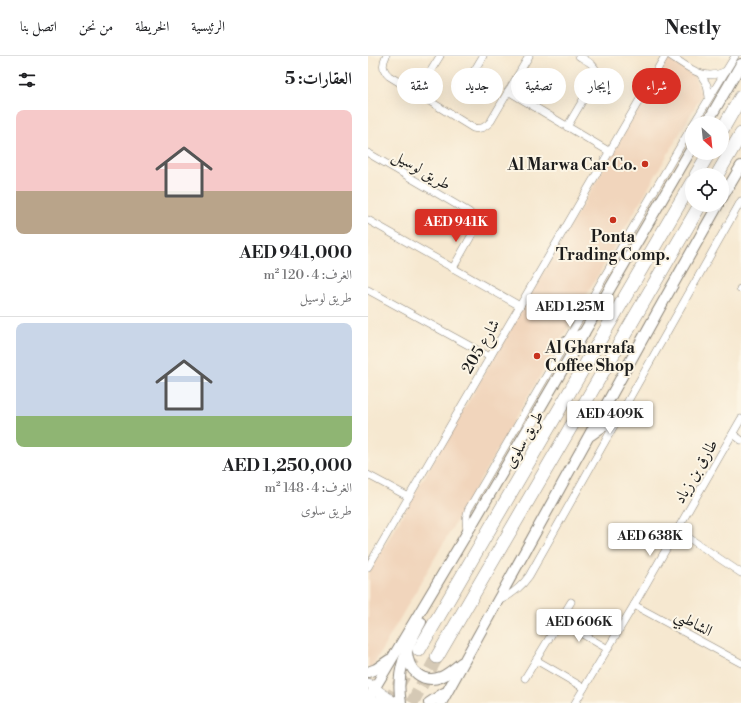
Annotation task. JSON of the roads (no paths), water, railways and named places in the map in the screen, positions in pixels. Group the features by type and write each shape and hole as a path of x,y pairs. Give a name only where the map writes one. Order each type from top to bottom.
{"highway":[{"path":"729,118 741,97"},
{"path":"721,168 741,134"},
{"name":"طريق سلوى","path":"413,650 685,194"},
{"path":"438,657 696,212"}],"main road":[{"path":"711,116 741,64"},
{"name":"طريق سلوى","path":"372,700 371,685 392,658 467,534 685,158"},
{"path":"730,185 741,166"},
{"path":"730,185 741,177"},
{"path":"440,703 661,304 714,212"},
{"path":"566,342 584,333"},
{"path":"588,437 620,414"},
{"path":"465,659 446,675 431,680 425,679 417,674 412,670 409,663 416,632 455,562 467,534"},
{"path":"401,703 399,691 400,672 413,650"},
{"path":"368,672 376,669 392,658"},
{"path":"371,685 389,703"},
{"path":"429,703 448,689"},
{"path":"446,703 448,689"}],"street":[{"path":"386,56 383,64 386,73 397,80"},
{"path":"433,68 440,56"},
{"path":"476,68 484,56"},
{"path":"435,104 473,128 478,129 488,125 529,56"},
{"path":"567,126 597,76 595,68 579,56"},
{"name":"شارع 205","path":"368,567 665,56"},
{"path":"671,56 701,75 707,85 710,97"},
{"path":"698,116 735,56"},
{"path":"701,75 714,76 726,71"},
{"path":"508,91 610,152"},
{"name":"طريق سلوى","path":"467,534 466,519 468,510 685,138"},
{"name":"طريق لوسيل","path":"368,154 469,212 473,216 476,226 453,268"},
{"path":"496,602 515,593 529,576 741,201"},
{"path":"368,220 520,306"},
{"path":"368,290 490,357"},
{"name":"طارق بن زياد","path":"575,703 634,605 741,419"},
{"path":"733,434 741,440"},
{"path":"368,475 409,497"},
{"path":"677,530 741,573"},
{"path":"525,678 571,602"},
{"name":"الشاطبي","path":"634,605 741,663"},
{"path":"560,621 608,649"},
{"path":"536,660 584,688"},
{"path":"371,685 396,703"}],"tunnel":[{"path":"388,703 419,650"},
{"path":"412,703 437,657"}],"place":[{"name":"Al Marwa Car Co.","path":"645,164"},
{"name":"Ponta Trading Comp.","path":"613,220"},
{"name":"Al Gharrafa Coffee Shop","path":"537,356"}]}
